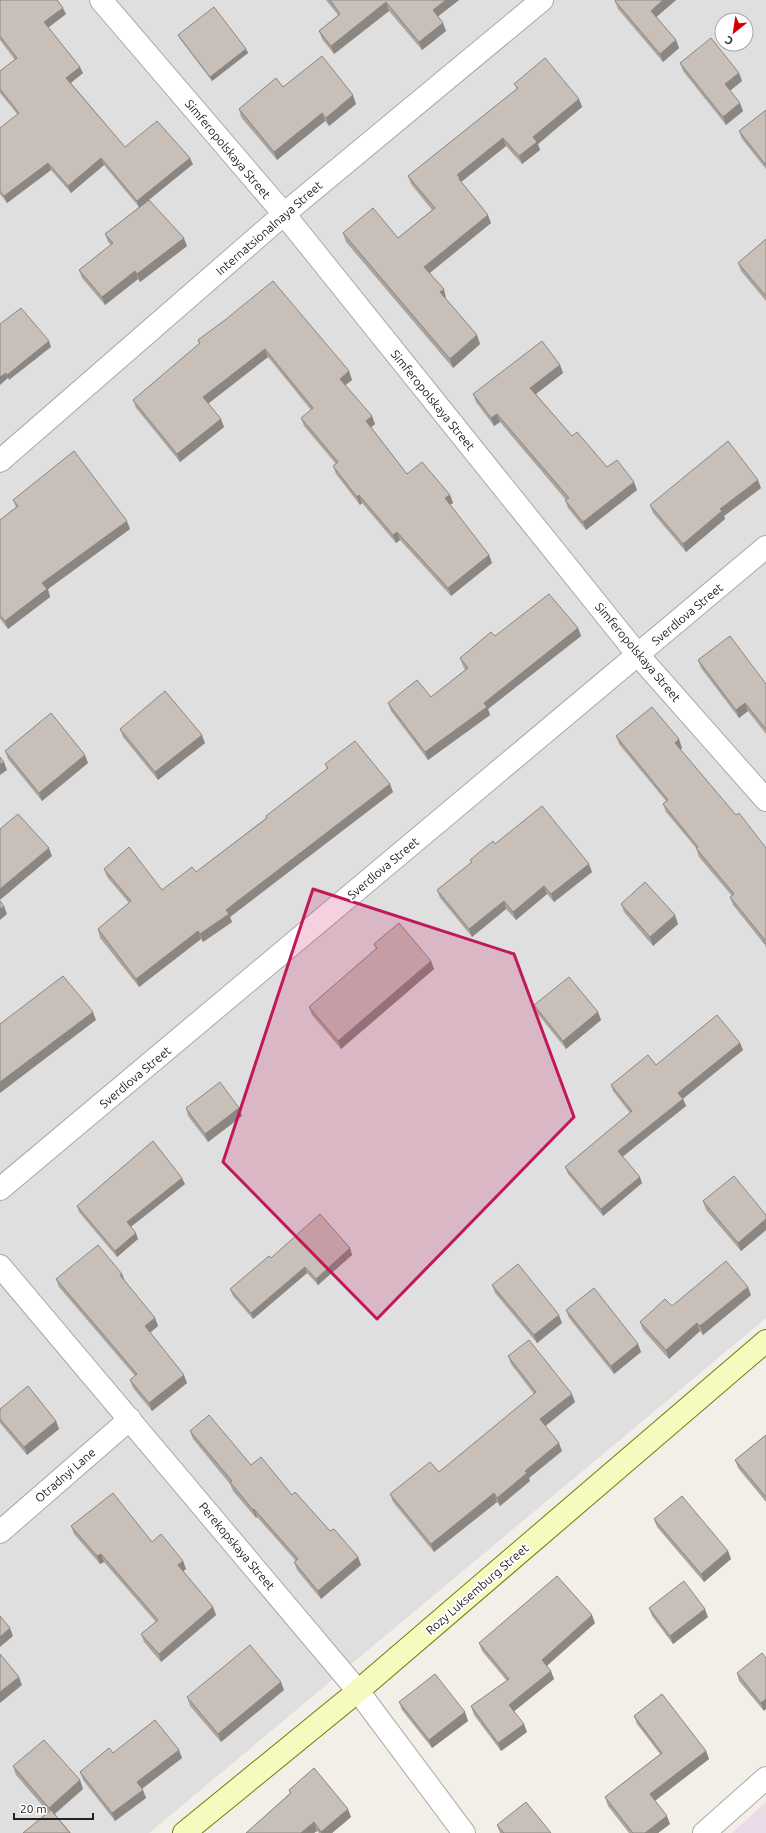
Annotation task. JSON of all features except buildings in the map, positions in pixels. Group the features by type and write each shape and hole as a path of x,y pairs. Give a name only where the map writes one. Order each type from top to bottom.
{"main road":[{"name":"Rozy Luksemburg Street","path":"184,1833 358,1691 766,1341"}],"street":[{"name":"Simferopolskaya Street","path":"101,0 284,214 638,655 766,800"},
{"name":"Internatsionalnaya Street","path":"0,461 284,214 542,0"},
{"name":"Sverdlova Street","path":"0,1189 766,548"},
{"name":"Perekopskaya Street","path":"0,1266 358,1691 464,1833"},
{"name":"Otradnyi Lane","path":"0,1532 130,1419"},
{"path":"704,1833 766,1778"}],"highlighted area":[{"path":"313,889 514,954 574,1117 377,1319 223,1162"}],"shaded area":[{"path":"0,0 766,0 766,1318 149,1833 0,1833"},
{"path":"766,1802 766,1833 732,1833"}]}
